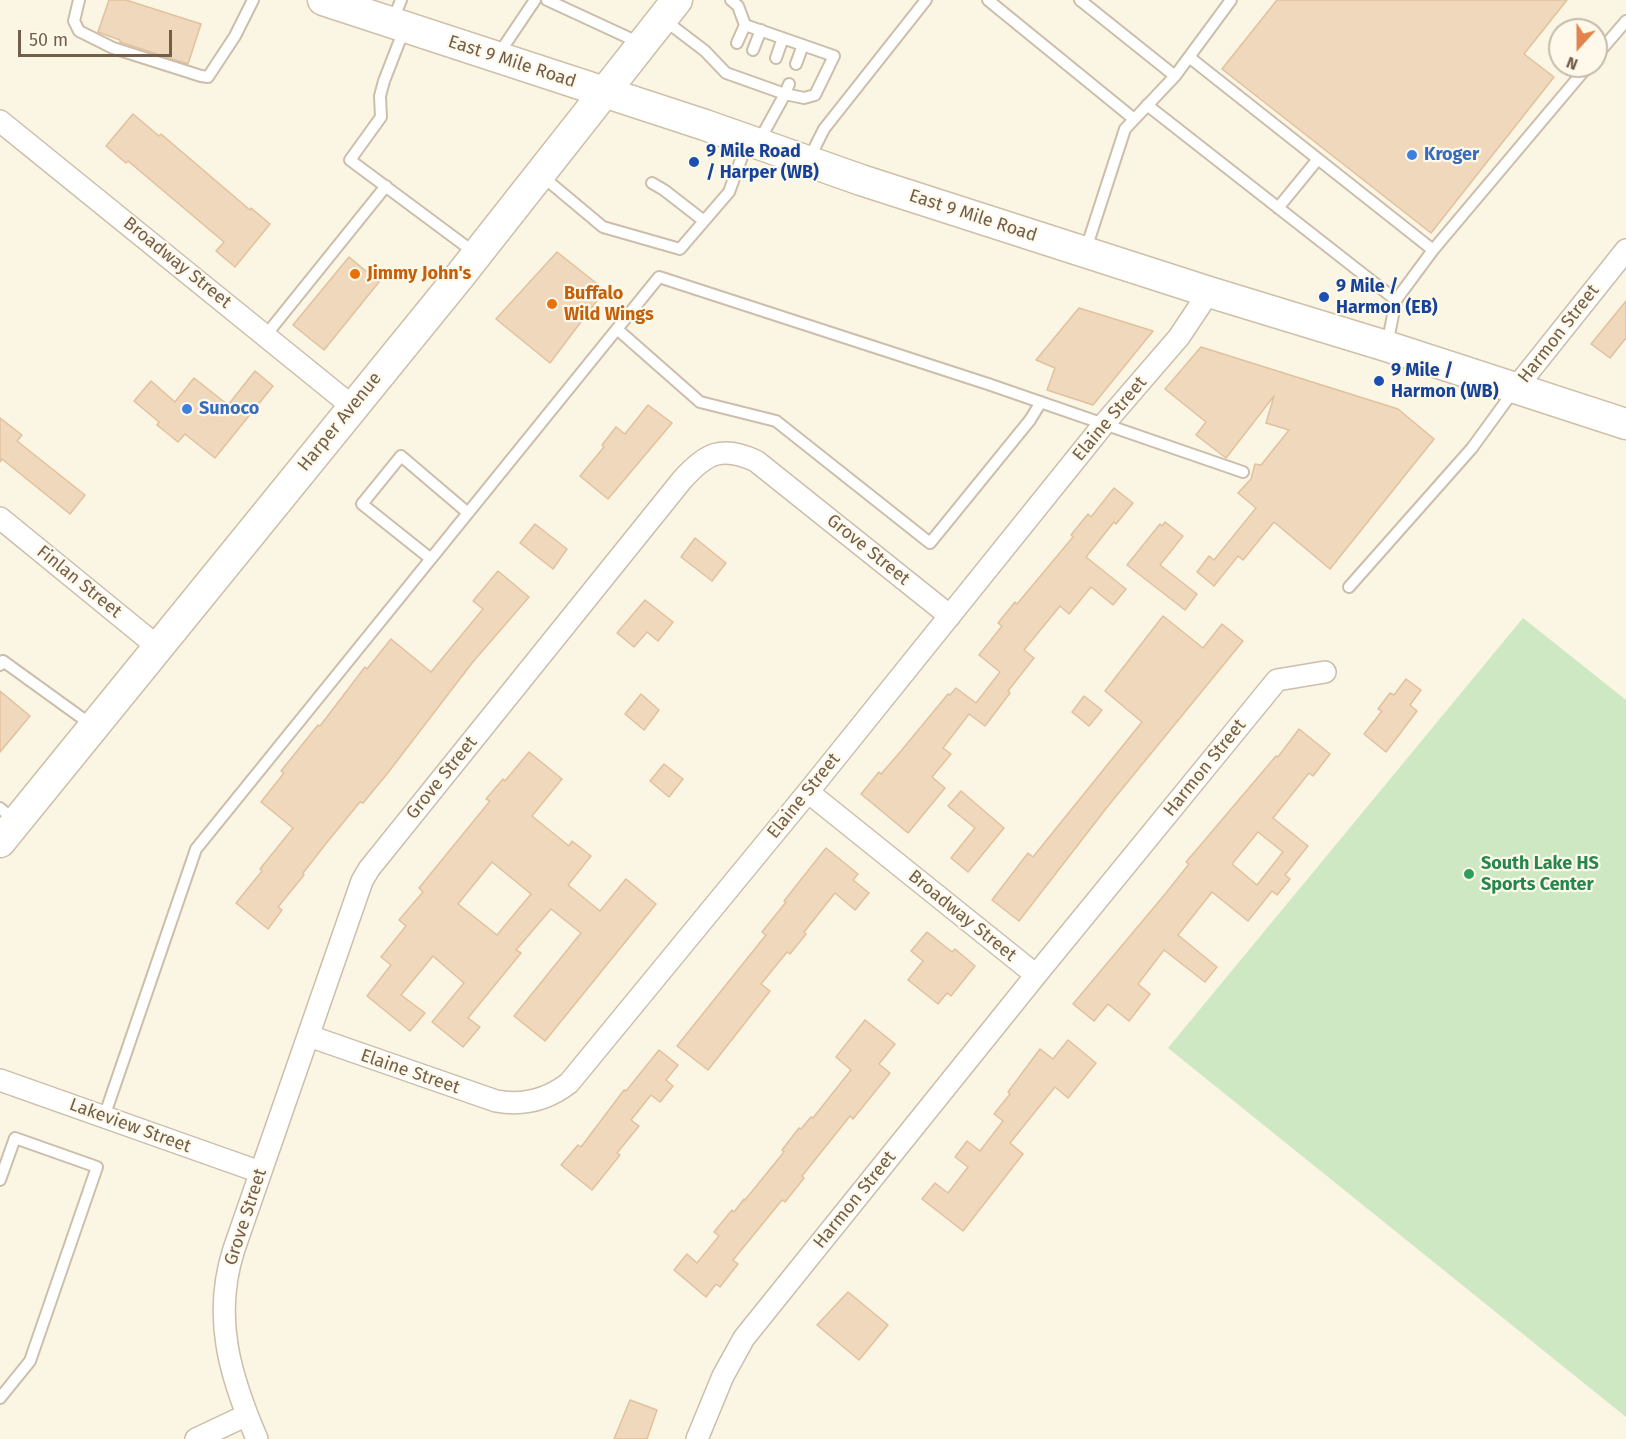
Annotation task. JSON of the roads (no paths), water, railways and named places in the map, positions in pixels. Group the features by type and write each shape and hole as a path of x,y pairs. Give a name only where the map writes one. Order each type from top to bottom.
{"main road":[{"name":"East 9 Mile Road","path":"323,0 399,16 496,57 808,161 1084,252 1626,424"},
{"name":"Harper Avenue","path":"6,824 94,727 477,254 670,9"}],"street":[{"name":"Broadway Street","path":"0,121 353,406"},
{"name":"Harmon Street","path":"1515,389 1626,250"},
{"name":"Elaine Street","path":"309,1036 496,1101 520,1103 548,1097 569,1083 808,792 1104,423 1179,337 1209,292"},
{"name":"Grove Street","path":"257,1439 247,1415 225,1344 223,1304 230,1261 362,881 369,869 682,480 701,461 711,455 727,451 756,461 950,616"},
{"name":"Finlan Street","path":"0,518 159,647"},
{"name":"Harmon Street","path":"697,1439 719,1384 744,1338 1277,680 1325,672"},
{"name":"Broadway Street","path":"808,792 1036,975"},
{"name":"Lakeview Street","path":"0,1080 260,1173"},
{"path":"196,1439 247,1415"}],"lane":[{"path":"79,0 74,21 79,32 113,48 201,76 207,76 235,36 253,0"},
{"path":"496,57 535,0"},
{"path":"547,0 597,21 642,44"},
{"path":"731,0 738,6 745,25 737,43"},
{"path":"808,161 824,129 926,0"},
{"path":"988,0 1134,119"},
{"path":"1080,0 1175,76"},
{"path":"1084,252 1125,129 1175,76 1231,0"},
{"path":"670,9 705,51 728,69 787,89 804,98 815,95 834,56 745,25"},
{"path":"399,16 380,96 381,117 350,160 477,254"},
{"path":"1608,42 1626,21"},
{"path":"753,50 760,30"},
{"path":"776,58 783,38"},
{"path":"796,64 803,45"},
{"path":"1189,57 1433,250"},
{"path":"1386,346 1396,300 1433,250 1578,78"},
{"path":"540,175 603,227 680,249 729,192 753,141 787,89"},
{"path":"1147,105 1396,300"},
{"path":"1278,208 1318,159"},
{"path":"652,183 704,222"},
{"path":"266,335 386,186"},
{"path":"104,1117 196,849 659,277 1104,423 1243,472"},
{"path":"617,329 700,402 777,421 930,543 1030,420 1041,402"},
{"path":"1349,587 1472,448 1515,389"},
{"path":"431,559 362,504 394,464 401,456 468,513"},
{"path":"0,665 3,661 94,727"},
{"path":"0,1180 15,1138 97,1167 30,1361 0,1398"}],"place":[{"name":"Kroger","path":"1412,155"},
{"name":"9 Mile Road / Harper (WB)","path":"694,162"},
{"name":"Jimmy John's","path":"355,274"},
{"name":"9 Mile / Harmon (EB)","path":"1324,297"},
{"name":"Buffalo Wild Wings","path":"552,304"},
{"name":"9 Mile / Harmon (WB)","path":"1379,381"},
{"name":"Sunoco","path":"187,409"},
{"name":"South Lake HS Sports Center","path":"1469,874"}]}
